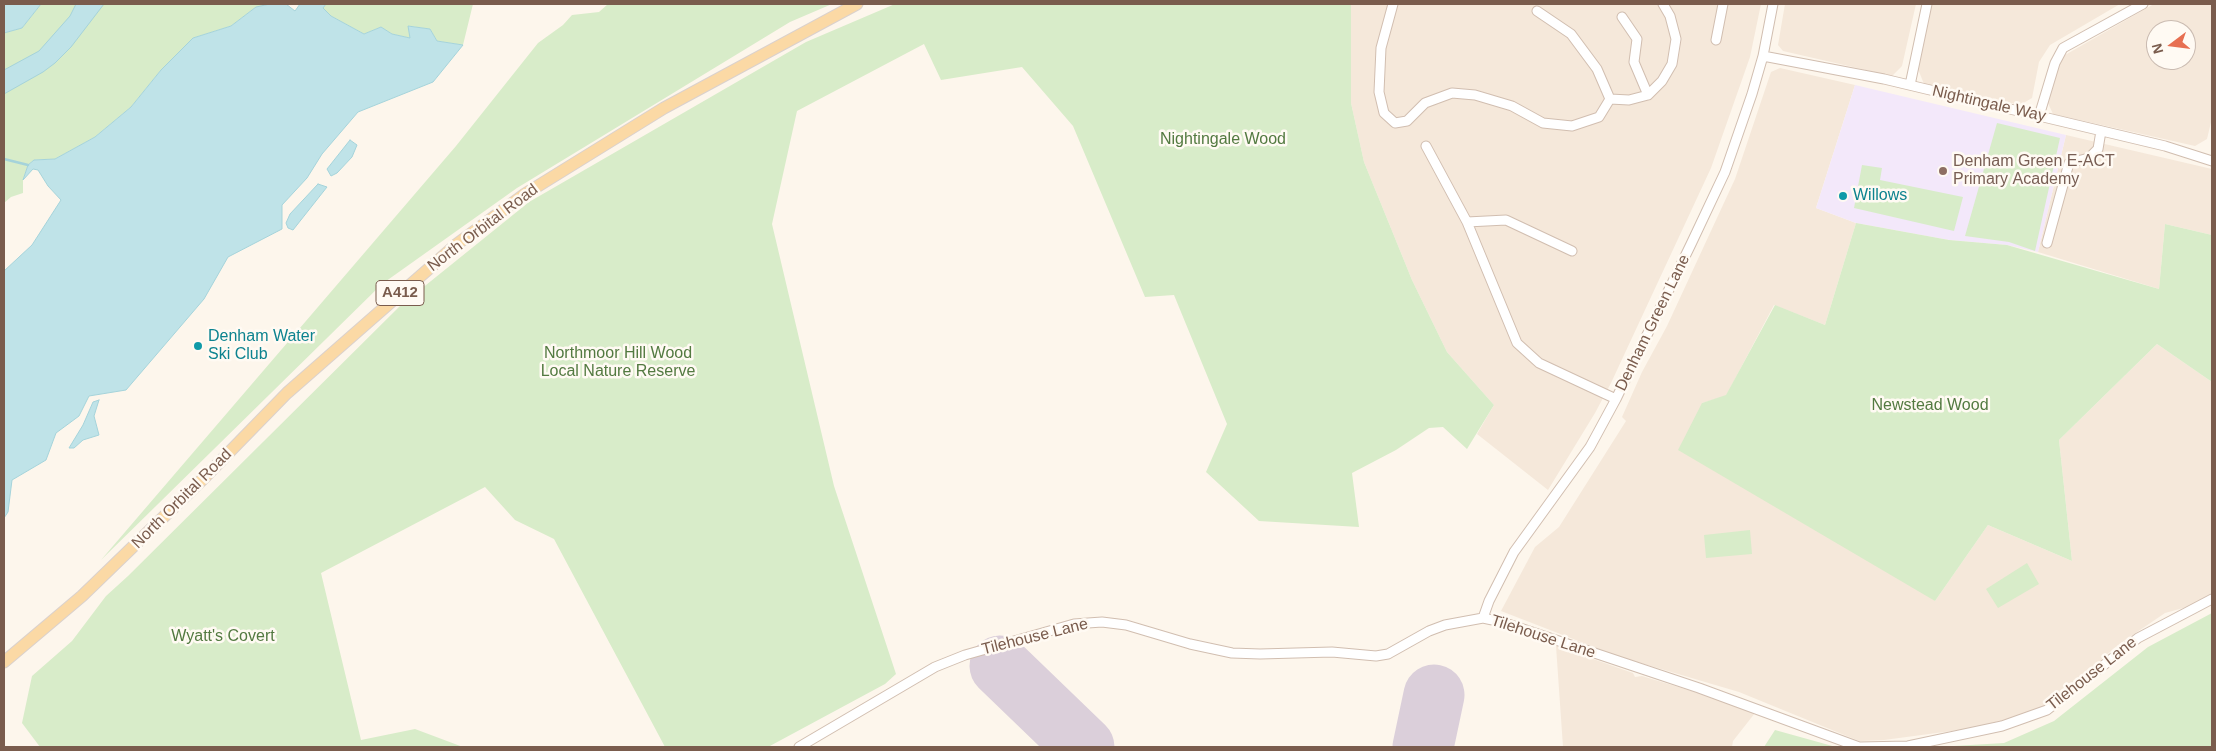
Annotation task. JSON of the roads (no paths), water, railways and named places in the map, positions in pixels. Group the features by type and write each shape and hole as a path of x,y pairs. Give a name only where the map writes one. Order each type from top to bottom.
{"main road":[{"name":"North Orbital Road","path":"4,662 89,590 206,476 287,393 457,244 525,194 664,108 857,4"}],"street":[{"path":"1393,4 1381,48 1379,92 1384,113 1395,123 1407,121 1425,103 1452,93 1474,95 1512,106 1543,123 1572,126 1599,117 1610,99"},
{"path":"1610,99 1629,100 1648,95 1662,81 1672,64 1676,40 1670,16 1663,4"},
{"path":"1716,40 1723,4"},
{"name":"Denham Green Lane","path":"1483,618 1489,601 1514,552 1590,447 1616,398 1725,172 1763,56 1773,4"},
{"path":"1910,85 1927,4"},
{"path":"2039,116 2055,63 2063,48 2143,4"},
{"path":"1537,11 1571,34 1597,69 1610,99"},
{"path":"1622,17 1637,39 1634,62 1648,95"},
{"name":"Nightingale Way","path":"1763,56 1910,85 2212,158"},
{"path":"2047,243 2069,163 2089,158 2098,149 2101,131"},
{"path":"1426,146 1467,222 1517,343 1539,363 1616,398"},
{"path":"1467,222 1506,220 1572,251"},
{"name":"Tilehouse Lane","path":"799,747 942,664 974,652 1074,624 1102,622 1126,625 1190,644 1232,653 1332,652 1376,656 1388,654 1429,631 1445,625 1483,618 1502,622 1699,688 1859,747 1908,746 2002,726 2047,710 2138,638 2212,599"}],"water":[{"path":"4,4 41,4 22,28 4,33"},
{"path":"76,4 104,4 71,47 55,63 4,94 4,70 39,51 70,16"},
{"path":"270,4 286,4 295,11 300,4 326,4 323,8 331,16 364,34 381,27 392,34 410,38 408,26 430,29 437,41 463,45 433,82 358,112 322,154 307,178 282,205 282,229 228,257 204,299 126,390 89,396 79,416 56,433 46,460 12,480 8,512 4,518 4,271 32,245 61,200 48,186 38,170 33,169 23,180 28,165 34,160 55,159 95,137 131,107 161,70 193,38 231,26 256,7"},
{"path":"350,140 357,145 352,157 337,173 331,176 327,169"},
{"path":"318,184 327,187 293,230 288,228 286,223 290,214"},
{"path":"99,400 94,416 99,435 83,440 74,448 69,448 83,425 93,402"}],"waterway":[{"path":"4,159 28,165"}],"place":[{"name":"Denham Green E-ACT Primary Academy","path":"1943,171"},
{"name":"Willows","path":"1843,196"},
{"name":"Denham Water Ski Club","path":"198,346"}],"park label":[{"name":"Nightingale Wood","path":"1223,140"},
{"name":"Northmoor Hill Wood Local Nature Reserve","path":"618,363"},
{"name":"Newstead Wood","path":"1930,406"},
{"name":"Wyatt's Covert","path":"223,637"}]}
